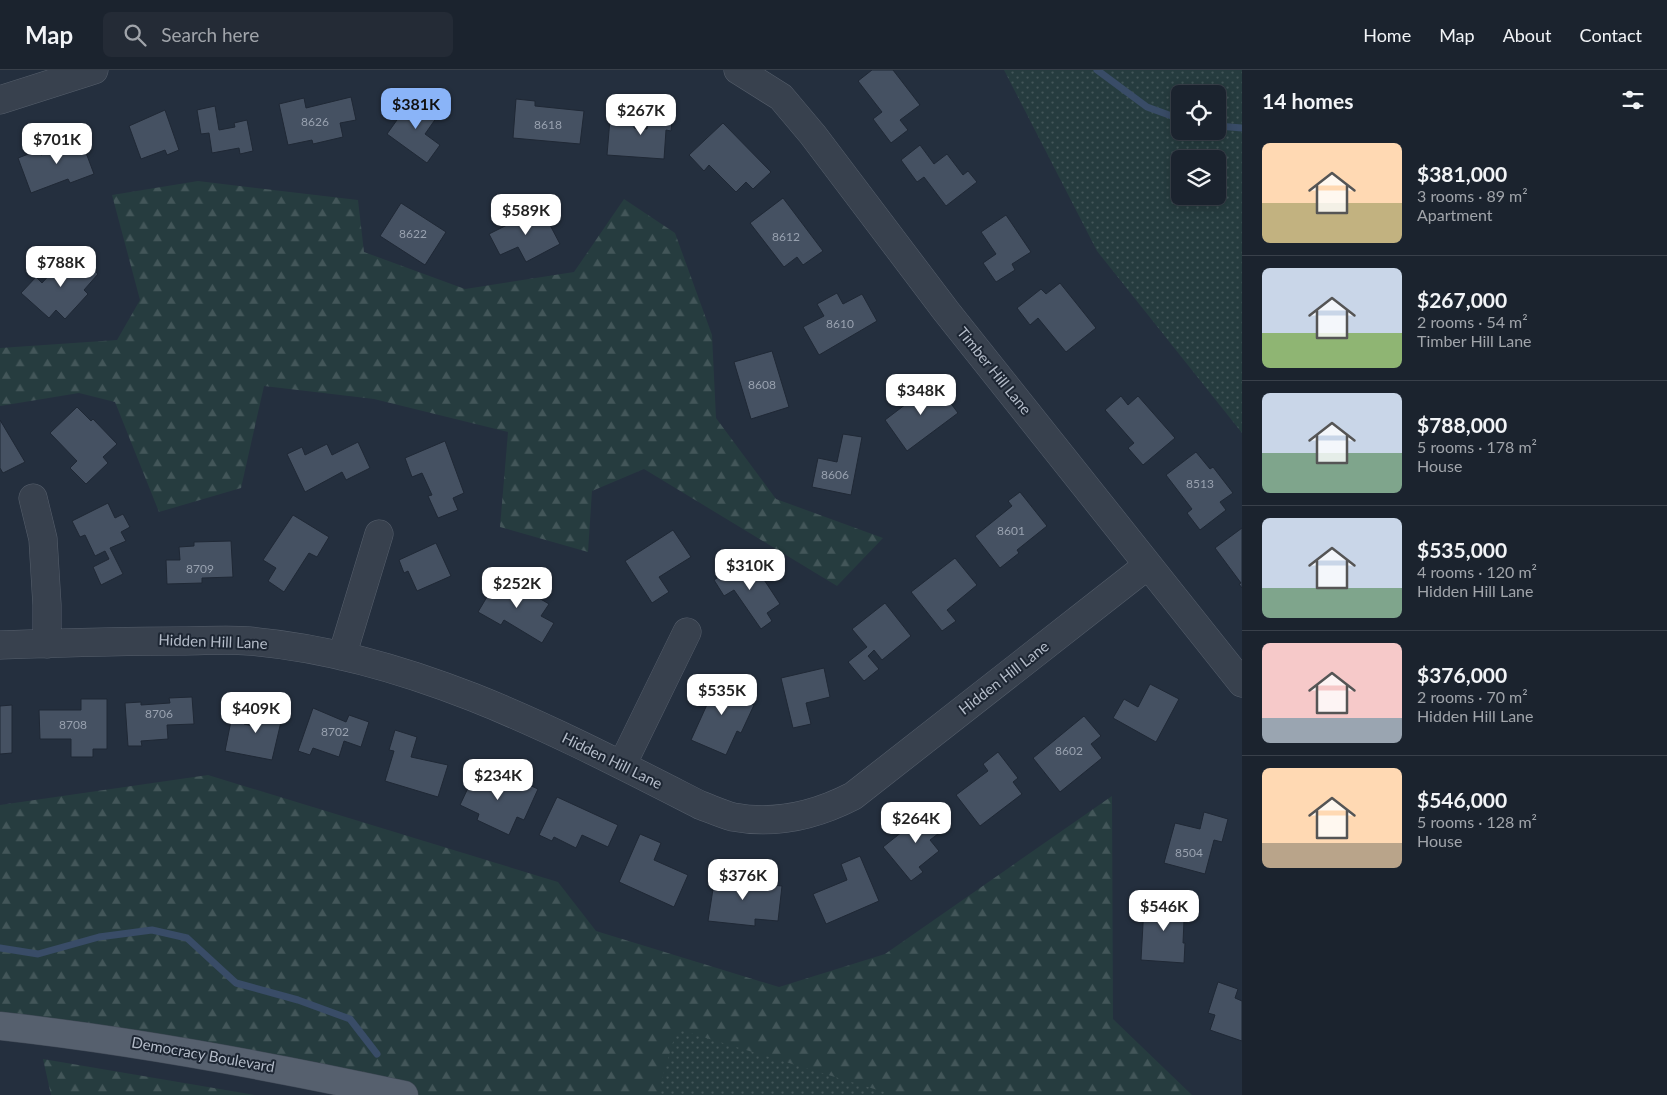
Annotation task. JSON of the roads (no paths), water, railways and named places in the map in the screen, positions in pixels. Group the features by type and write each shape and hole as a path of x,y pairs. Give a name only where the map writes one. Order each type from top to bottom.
{"main road":[{"name":"Democracy Boulevard","path":"0,1026 165,1047 404,1095"}],"street":[{"path":"0,100 93,70"},
{"name":"Timber Hill Lane","path":"738,70 781,97 813,135 946,311 1242,683"},
{"path":"33,498 43,539 47,605 46,644"},
{"path":"342,656 379,534"},
{"name":"Hidden Hill Lane","path":"0,645 248,641 296,647 342,656 397,670 505,708 700,805 732,816 768,820 805,815 829,808 853,796 1148,565"},
{"path":"622,765 687,632"}],"waterway":[{"path":"1097,70 1147,107 1171,116"},
{"path":"1226,127 1242,128"},
{"path":"0,948 38,954 99,937 152,930 187,938 236,983 298,1000 350,1019 377,1054"}]}
